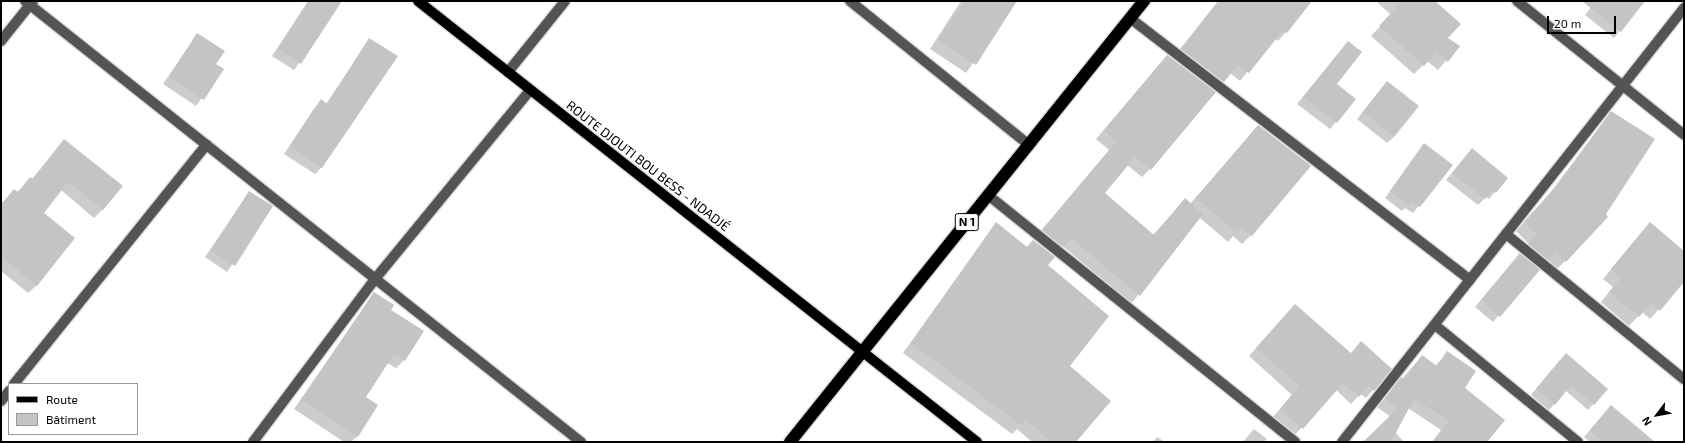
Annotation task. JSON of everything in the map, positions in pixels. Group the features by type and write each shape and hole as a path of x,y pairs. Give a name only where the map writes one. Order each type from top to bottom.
{"highway":[{"name":"N 1","path":"790,442 1144,1"}],"main road":[{"name":"ROUTE DJOUTI BOU BESS - NDADJÉ","path":"418,1 977,442"}],"street":[{"path":"508,72 565,1"},
{"path":"850,1 1029,145"},
{"path":"1517,1 1684,135"},
{"path":"1,41 29,2 206,145 581,442"},
{"path":"1342,442 1684,8"},
{"path":"1130,18 1470,280"},
{"path":"253,442 375,279 530,90"},
{"path":"15,383 206,145"},
{"path":"988,195 1295,442"},
{"path":"1506,234 1684,379"},
{"path":"1435,325 1578,442"},
{"path":"1,401 8,392"}],"building":[{"path":"309,1 342,1 301,64 278,49"},
{"path":"964,1 1017,1 976,65 938,40"},
{"path":"1219,1 1312,1 1287,33 1283,30 1249,73 1238,65 1224,82 1181,49"},
{"path":"1402,1 1435,1 1461,24 1448,38 1460,46 1448,62 1436,52 1424,66 1379,26"},
{"path":"1582,1 1645,1 1621,32"},
{"path":"197,33 225,51 216,64 224,69 204,100 169,77"},
{"path":"369,38 398,56 322,168 290,147 321,99 327,104"},
{"path":"1348,41 1362,52 1337,84 1356,99 1337,123 1303,97"},
{"path":"1167,55 1216,92 1151,170 1135,157 1105,193 1154,235 1185,198 1203,214 1140,296 1071,238 1063,247 1042,230 1117,141 1104,130"},
{"path":"1387,81 1419,106 1394,137 1363,112"},
{"path":"1611,111 1655,139 1606,214 1608,217 1566,262 1555,251 1548,260 1528,244 1537,234 1524,222 1559,183"},
{"path":"1258,125 1311,166 1252,236 1242,228 1237,233 1196,198"},
{"path":"64,139 123,186 103,210 68,182 44,213 75,238 37,286 1,256 1,205 14,189 18,192 30,177 33,179"},
{"path":"1424,143 1453,165 1420,207 1412,201 1409,206 1390,191"},
{"path":"1472,148 1508,178 1496,193 1492,190 1485,199 1452,173"},
{"path":"249,191 273,206 235,266 211,251"},
{"path":"996,222 1027,247 1033,240 1055,257 1048,265 1109,316 1070,366 1111,401 1076,442 1052,442 1026,420 1022,426 911,343"},
{"path":"1650,222 1684,251 1684,282 1660,311 1651,303 1639,317 1609,292 1621,278 1611,269"},
{"path":"1520,254 1540,270 1500,317 1481,300"},
{"path":"374,292 394,305 391,310 424,331 405,361 394,354 366,397 378,405 358,437 301,400"},
{"path":"1295,304 1351,353 1361,341 1392,369 1374,391 1368,386 1359,397 1343,383 1303,429 1280,409 1299,386 1256,348"},
{"path":"1447,351 1476,371 1465,388 1505,420 1487,442 1433,442 1449,421 1414,399 1391,442 1363,442 1398,408 1385,398 1401,377 1404,380 1422,355 1437,366"},
{"path":"1566,353 1608,389 1594,405 1571,385 1555,405 1536,389"},
{"path":"1611,405 1655,442 1604,442 1590,430"}]}
